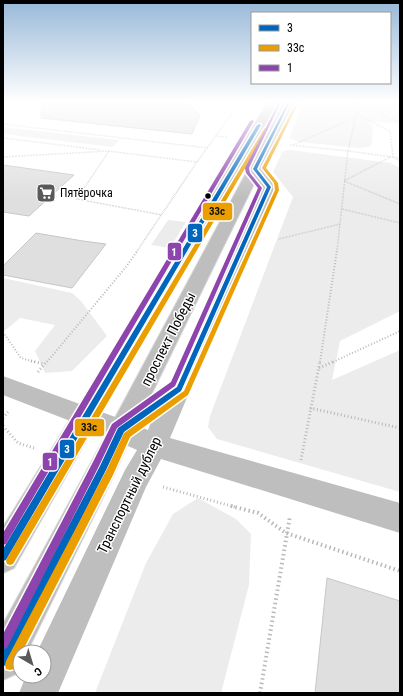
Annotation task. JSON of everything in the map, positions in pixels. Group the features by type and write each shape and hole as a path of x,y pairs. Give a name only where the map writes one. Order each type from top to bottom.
{"main road":[{"name":"проспект Победы","path":"3,557 254,134"},
{"name":"проспект Победы","path":"3,661 273,134"},
{"name":"Транспортный дублер","path":"38,693 135,479 154,445 269,187 255,169"},
{"path":"13,389 87,416 154,445 400,518"},
{"path":"121,430 179,389"}],"path":[{"path":"93,134 208,148"},
{"path":"3,418 13,389 44,364 126,267 217,134"},
{"path":"317,134 292,145 393,157 400,160"},
{"path":"260,693 286,533 319,368 341,224 344,181 352,134"},
{"path":"390,134 393,157"},
{"path":"3,138 197,162"},
{"path":"3,157 109,151"},
{"path":"109,151 77,199 162,215"},
{"path":"344,181 390,157"},
{"path":"344,181 400,204"},
{"path":"342,209 400,223"},
{"path":"279,239 341,224"},
{"path":"319,368 400,331"},
{"path":"3,332 21,358 44,364"},
{"path":"310,408 400,428"},
{"path":"3,426 18,443 61,458"},
{"path":"135,479 258,513 286,533 400,570"}],"shaded area":[{"path":"7,134 70,134 119,140 113,147"},
{"path":"290,134 373,134 372,144 368,147 359,148 299,142 289,138"},
{"path":"290,150 391,163 400,168 400,311 340,341 332,380 400,350 400,492 217,439 208,427 210,416 293,197 273,172 283,151"},
{"path":"168,220 186,222 170,248 151,245"},
{"path":"3,278 72,293 81,301 107,336 72,371 45,373 35,351 55,325 20,318 3,332"},
{"path":"198,498 236,519 251,534 249,585 221,693 95,693 146,563 173,514"}],"building":[{"path":"3,165 74,175 29,216 3,212"},
{"path":"36,233 106,244 72,288 3,275 3,266"},
{"path":"327,578 400,601 400,693 315,693"}],"transit line":[{"name":"1","path":"3,541 244,134"},
{"name":"3","path":"3,557 253,134"},
{"name":"33с","path":"10,561 263,134"},
{"name":"1","path":"3,644 96,464 114,426 173,384 260,188 248,173 247,168 264,134"},
{"name":"3","path":"3,661 103,468 121,430 179,389 269,187 255,169 273,134"},
{"name":"33с","path":"10,665 110,472 127,435 186,393 277,190 276,183 264,168 281,134"}],"place":[{"name":"Пятёрочка","path":"46,193"}]}
